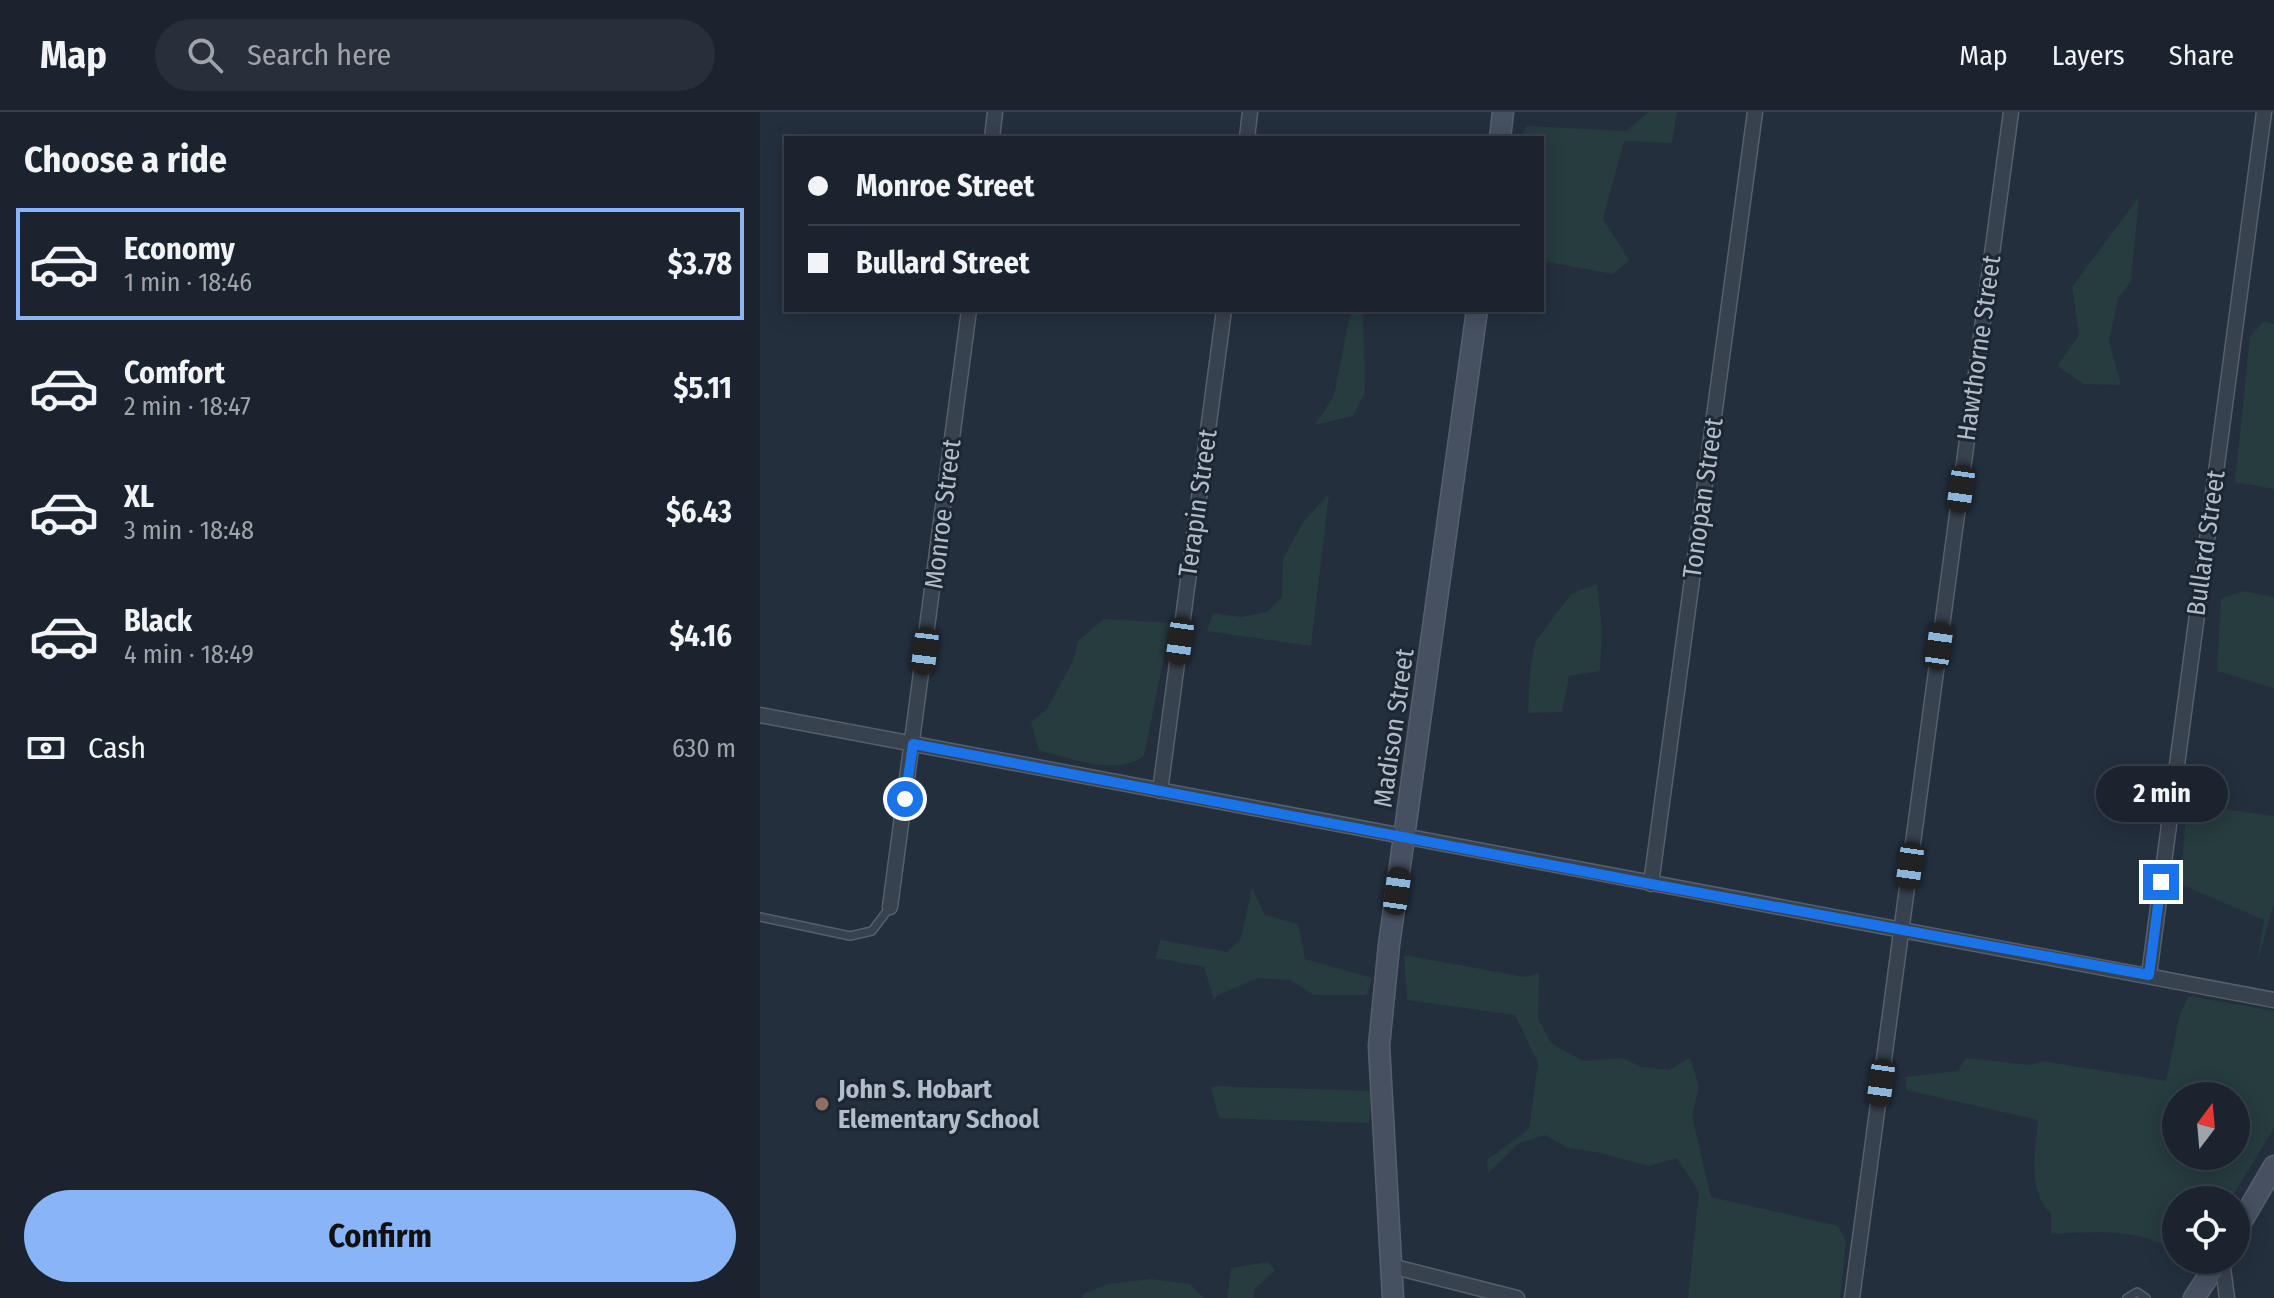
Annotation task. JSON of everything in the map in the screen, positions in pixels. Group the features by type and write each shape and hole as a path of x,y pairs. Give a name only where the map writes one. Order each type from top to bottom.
{"street":[{"path":"992,136 995,112"},
{"path":"1247,136 1250,112"},
{"path":"1500,136 1503,112"},
{"name":"Tonopan Street","path":"1651,884 1755,112"},
{"name":"Hawthorne Street","path":"1852,1298 2011,112"},
{"name":"Bullard Street","path":"2149,975 2264,112"},
{"name":"Monroe Street","path":"890,907 969,312"},
{"name":"Terapin Street","path":"1160,791 1224,312"},
{"name":"Madison Street","path":"1393,1298 1379,1046 1389,945 1477,312"},
{"path":"760,715 2274,1000"},
{"path":"2250,1207 2274,1166"},
{"path":"1391,1266 1517,1298"},
{"path":"2194,1298 2210,1274"},
{"path":"2223,1274 2227,1298"}],"lane":[{"path":"760,917 850,936 872,931 890,907"},
{"path":"2127,1298 2137,1292 2146,1298"}],"green space":[{"path":"1649,112 1677,112 1672,143 1624,141 1603,219 1629,260 1613,274 1544,261 1544,136 1521,136 1527,126 1626,131"},
{"path":"2139,197 2131,281 2118,299 2109,341 2121,385 2084,384 2057,366 2079,335 2072,287"},
{"path":"1351,312 1363,312 1365,393 1353,416 1315,425 1334,396"},
{"path":"2264,321 2274,324 2274,489 2235,482 2250,337"},
{"path":"1329,494 1311,646 1207,631 1213,613 1241,617 1267,612 1282,597 1283,559 1304,521"},
{"path":"1597,584 1602,630 1600,671 1569,676 1562,712 1528,713 1535,642 1571,594"},
{"path":"2242,591 2274,597 2274,688 2217,671 2221,599"},
{"path":"1104,619 1171,623 1144,756 1120,765 1093,764 1039,750 1031,722 1047,709 1073,661 1078,641"},
{"path":"2187,804 2274,816 2274,903 2257,963 2264,920 2180,884"},
{"path":"1252,888 1265,915 1298,924 1305,959 1372,978 1367,995 1314,995 1290,980 1258,978 1214,999 1204,967 1156,958 1160,940 1228,952 1241,938"},
{"path":"1404,955 1525,977 1539,973 1538,1018 1551,1043 1583,1061 1623,1058 1641,1067 1669,1070 1690,1058 1699,1086 1692,1116 1711,1197 1838,1226 1846,1241 1840,1298 1688,1298 1699,1192 1677,1158 1649,1166 1568,1148 1545,1135 1519,1143 1488,1173 1487,1160 1529,1129 1538,1063 1515,1015 1407,1000"},
{"path":"2189,996 2274,1011 2274,1128 2250,1167 2250,1082 2162,1082 2162,1170 2248,1170 2239,1186 2162,1186 2162,1245 2116,1233 2051,1234 2051,1214 2043,1204 2035,1181 2038,1120 1906,1090 1906,1077 1958,1071 1966,1058 2030,1065 2042,1061 2166,1081 2180,1014"},
{"path":"1211,1086 1373,1091 1369,1123 1219,1118"},
{"path":"1268,1262 1275,1270 1255,1289 1254,1298 1227,1298 1231,1268"},
{"path":"1151,1279 1190,1284 1204,1298 1082,1298 1081,1295 1108,1284"}],"place":[{"name":"John S. Hobart Elementary School","path":"822,1104"}],"route":[{"path":"905,799 913,744 2149,975 2161,882"}]}
